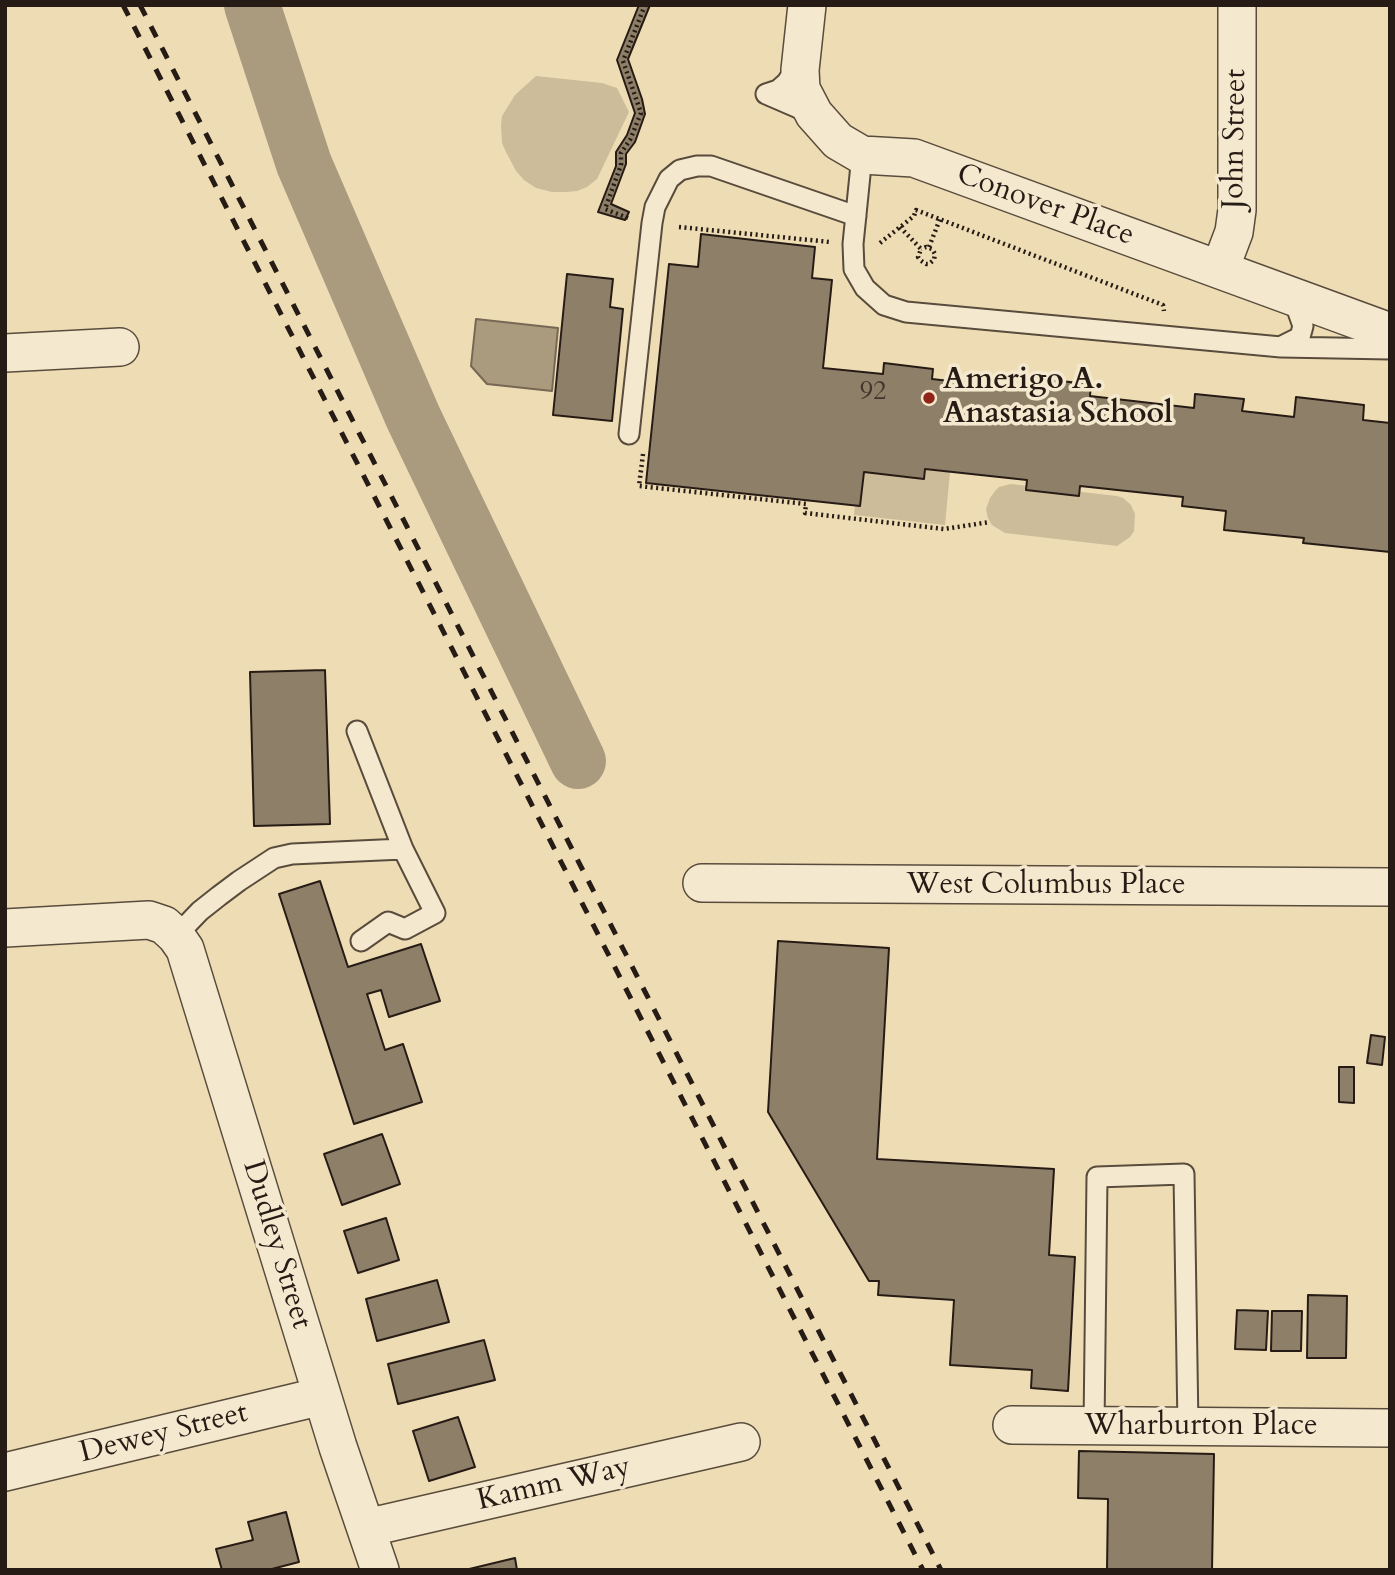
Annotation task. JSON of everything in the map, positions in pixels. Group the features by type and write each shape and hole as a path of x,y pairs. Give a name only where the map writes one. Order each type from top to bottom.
{"street":[{"path":"807,5 800,71 801,89 814,114 838,141 862,155"},
{"name":"John Street","path":"1220,270 1234,232 1237,210 1237,5"},
{"name":"Conover Place","path":"862,155 914,158 1390,332"},
{"path":"5,353 120,347"},
{"name":"West Columbus Place","path":"702,883 1390,887"},
{"path":"5,928 149,920 170,930"},
{"name":"Dudley Street","path":"170,930 185,949 323,1396 380,1570"},
{"name":"Dewey Street","path":"5,1472 323,1396"},
{"name":"Wharburton Place","path":"1012,1425 1390,1428"},
{"name":"Kamm Way","path":"366,1528 741,1442"}],"lane":[{"path":"862,155 853,244 854,269 865,288 884,305 906,312 1281,347 1390,349"},
{"path":"629,434 652,223 655,207 668,179 680,170 711,166 856,216"},
{"path":"1274,290 1297,309 1303,326 1300,337 1281,347"},
{"path":"357,731 403,849 435,913 405,929 388,922 361,941"},
{"path":"170,930 274,859 292,854 403,849"},
{"path":"1094,1426 1097,1177 1184,1174 1188,1427"}],"path":[{"path":"631,221 627,216 605,209 621,165 621,153 630,140 641,113 623,61 645,5"},
{"path":"878,245 914,216 916,210 1163,304 1164,315"},
{"path":"929,247 940,219"},
{"path":"679,227 834,243"},
{"path":"900,227 921,249"},
{"path":"921,249 919,260 929,264 935,256 929,247"},
{"path":"921,249 929,247"},
{"path":"629,434 644,452 639,486 806,504 805,513 944,529 990,522"}],"shaded area":[{"path":"536,76 602,83 617,88 629,112 597,179 587,187 566,192 536,188 516,171 506,152 502,143 502,116 515,95"},
{"path":"476,319 558,328 552,391 487,384 471,366"},
{"path":"925,469 950,472 945,525 854,515 855,506 860,505 864,472"},
{"path":"1011,484 1123,498 1131,505 1135,514 1134,531 1117,546 1005,533 992,525 986,509 990,498 999,487"}],"building":[{"path":"639,5 650,5 628,59 645,114 635,142 626,154 626,164 611,204 629,212 625,220 598,212 616,166 616,152 627,135 635,113 617,60"},
{"path":"701,234 815,247 812,278 832,280 823,368 883,374 884,363 933,369 932,379 1037,391 1039,379 1091,384 1090,396 1194,408 1195,394 1244,399 1242,411 1294,417 1296,397 1364,405 1363,420 1390,423 1390,552 1303,543 1304,538 1224,530 1226,511 1182,506 1183,497 1080,486 1079,496 1026,490 1027,480 925,469 924,479 864,472 860,506 646,483 669,264 698,267"},
{"path":"567,274 613,279 610,307 623,309 612,421 553,415"},
{"path":"325,670 330,824 254,826 250,672"},
{"path":"320,881 348,967 421,944 440,1001 389,1017 381,990 367,994 385,1050 403,1044 422,1102 354,1124 279,894"},
{"path":"778,941 889,948 877,1159 1054,1169 1049,1255 1075,1257 1068,1391 1031,1388 1032,1370 950,1365 954,1300 878,1295 879,1281 869,1281 768,1112"},
{"path":"1371,1035 1385,1037 1382,1065 1367,1063"},
{"path":"1339,1067 1354,1067 1354,1103 1339,1102"},
{"path":"382,1134 400,1184 342,1205 324,1154"},
{"path":"386,1218 399,1260 358,1273 344,1231"},
{"path":"437,1280 449,1322 377,1341 366,1299"},
{"path":"1308,1295 1347,1296 1346,1358 1307,1358"},
{"path":"1237,1310 1268,1311 1266,1350 1235,1349"},
{"path":"1272,1311 1302,1311 1301,1351 1271,1351"},
{"path":"484,1340 495,1380 398,1404 388,1364"},
{"path":"458,1417 475,1467 429,1481 413,1431"},
{"path":"1079,1451 1214,1454 1212,1570 1107,1570 1108,1499 1078,1498"},
{"path":"286,1512 299,1562 268,1570 222,1570 216,1549 253,1540 248,1522"},
{"path":"515,1558 517,1570 465,1570"}],"waterway":[{"path":"252,5 304,164 413,417 578,761"}],"railway":[{"path":"123,5 923,1570"},
{"path":"140,5 941,1570"}],"place":[{"name":"Amerigo A. Anastasia School","path":"929,398"}]}
